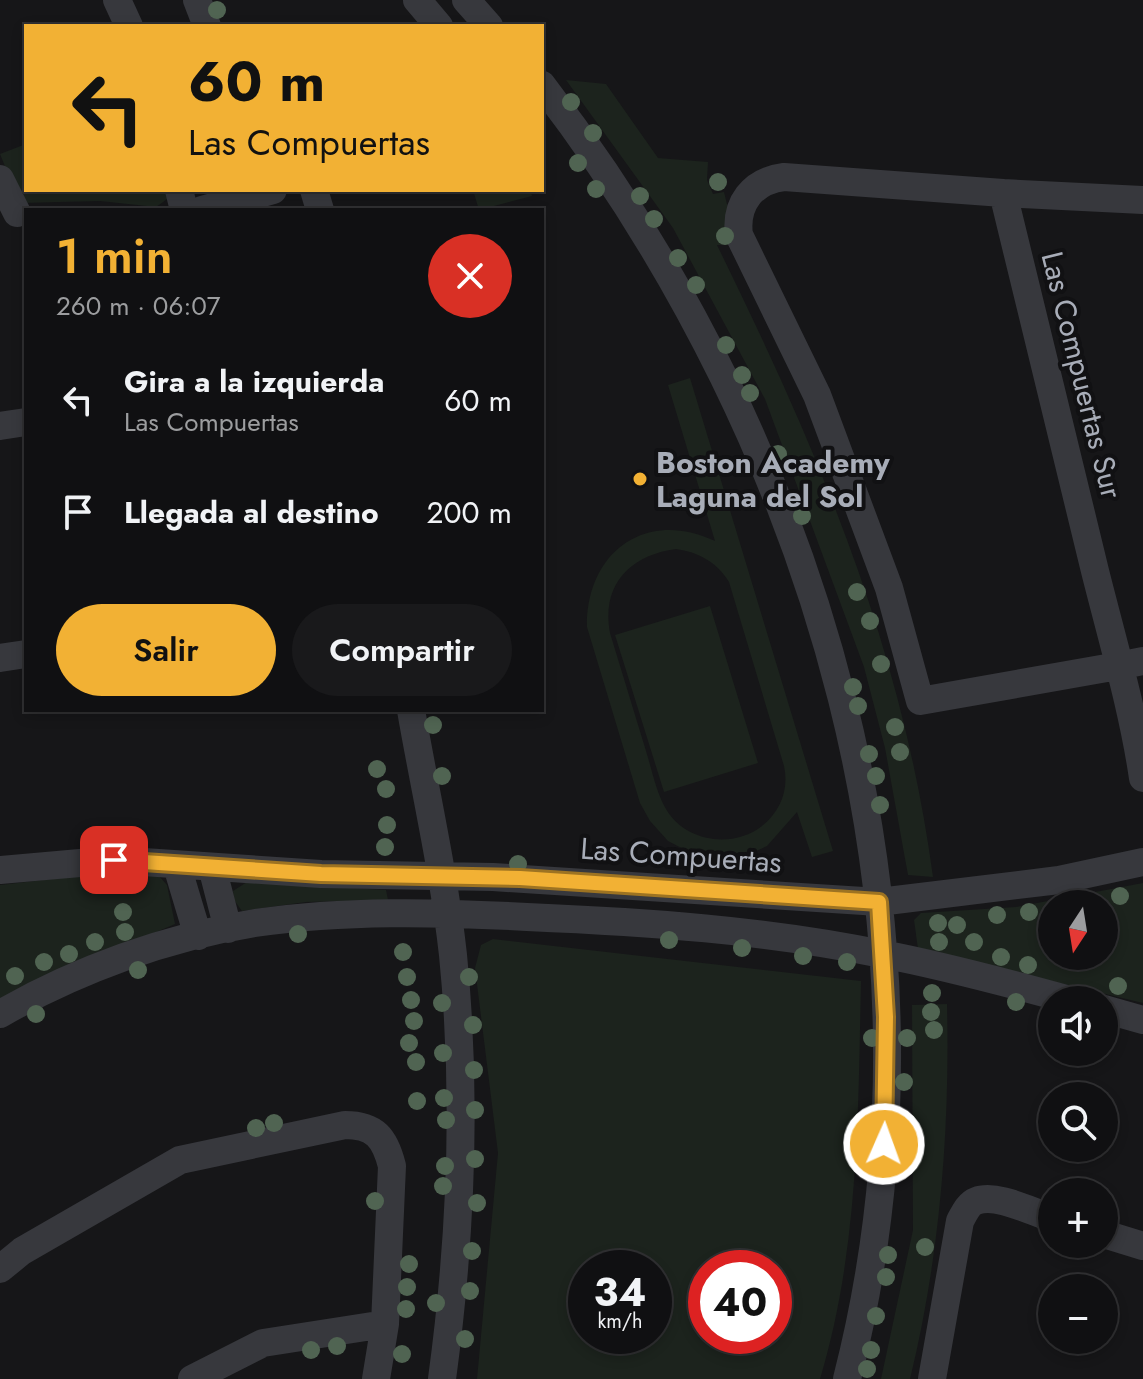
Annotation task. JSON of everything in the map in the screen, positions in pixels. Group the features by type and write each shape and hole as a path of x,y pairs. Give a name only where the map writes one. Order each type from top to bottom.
{"street":[{"path":"117,0 128,24"},
{"path":"197,0 206,24"},
{"path":"417,0 437,24"},
{"path":"466,0 487,24"},
{"path":"544,88 593,155 677,286 712,349 765,463 804,567 840,689 879,902 885,954 884,1144 871,1264 847,1379"},
{"path":"1130,663 920,701 889,588 817,395 739,235 740,209 745,198 754,188 774,178 1143,200"},
{"path":"0,179 14,215"},
{"path":"209,208 267,192"},
{"name":"Las Compuertas Sur","path":"1003,193 1130,663 1143,778"},
{"path":"0,426 24,422"},
{"path":"0,658 24,654"},
{"path":"411,712 448,914 457,1008 460,1143 455,1264 442,1379"},
{"name":"Las Compuertas","path":"0,870 91,860 321,874 440,875 879,902 1045,882 1143,862"},
{"path":"177,866 198,936"},
{"path":"212,867 228,929"},
{"path":"0,1014 78,977 170,942 228,929 308,917 448,914 657,924 885,954 1038,992"},
{"path":"1118,1013 1143,1020"},
{"path":"0,1269 22,1251 180,1160 345,1125 362,1126 380,1135 392,1166 385,1324 376,1379"},
{"path":"932,1379 960,1221 968,1207 976,1201 993,1200 1038,1214"},
{"path":"1118,1238 1143,1246"},
{"path":"192,1379 263,1343 385,1324"}],"shaded area":[{"path":"566,80 606,84 658,158 708,162 707,180 713,194 724,192 737,245 717,245 789,399 852,552 901,710 933,877 908,875 885,748 864,667 765,399 673,228"},
{"path":"24,145 24,192 169,192 170,197 156,207 100,201 20,203 0,154"},
{"path":"474,192 531,192 532,196 487,208 478,208"},
{"path":"690,378 833,851 812,857 797,812 767,846 743,857 713,859 695,855 668,841 650,821 640,803 587,627 589,600 597,577 609,558 625,544 644,534 666,530 690,532 715,541 668,385","holes":["684,550 713,564 729,582 784,766 784,791 774,814 762,826 737,838 697,835 674,820 666,809 610,633 610,600 622,575 645,558 660,552"]},
{"path":"710,606 758,763 664,792 615,635"},
{"path":"88,875 159,876 167,885 175,924 0,999 0,885"},
{"path":"247,882 386,890 388,900 306,902 242,911 234,900 233,891"},
{"path":"1143,883 1143,1003 1118,997 1118,986 1072,986 918,949 914,920 921,913 1038,903 1038,970 1118,970 1118,890 1106,890"},
{"path":"493,939 861,981 857,1132 849,1232 833,1330 820,1379 477,1379 498,1153 475,968 481,945"},
{"path":"947,1004 945,1146 929,1286 910,1379 881,1379 913,1230 912,1005"}],"place":[{"name":"Boston Academy Laguna del Sol","path":"640,479"}],"route":[{"path":"114,860 321,874 520,878 879,902 885,954 887,1080 884,1144"}]}
